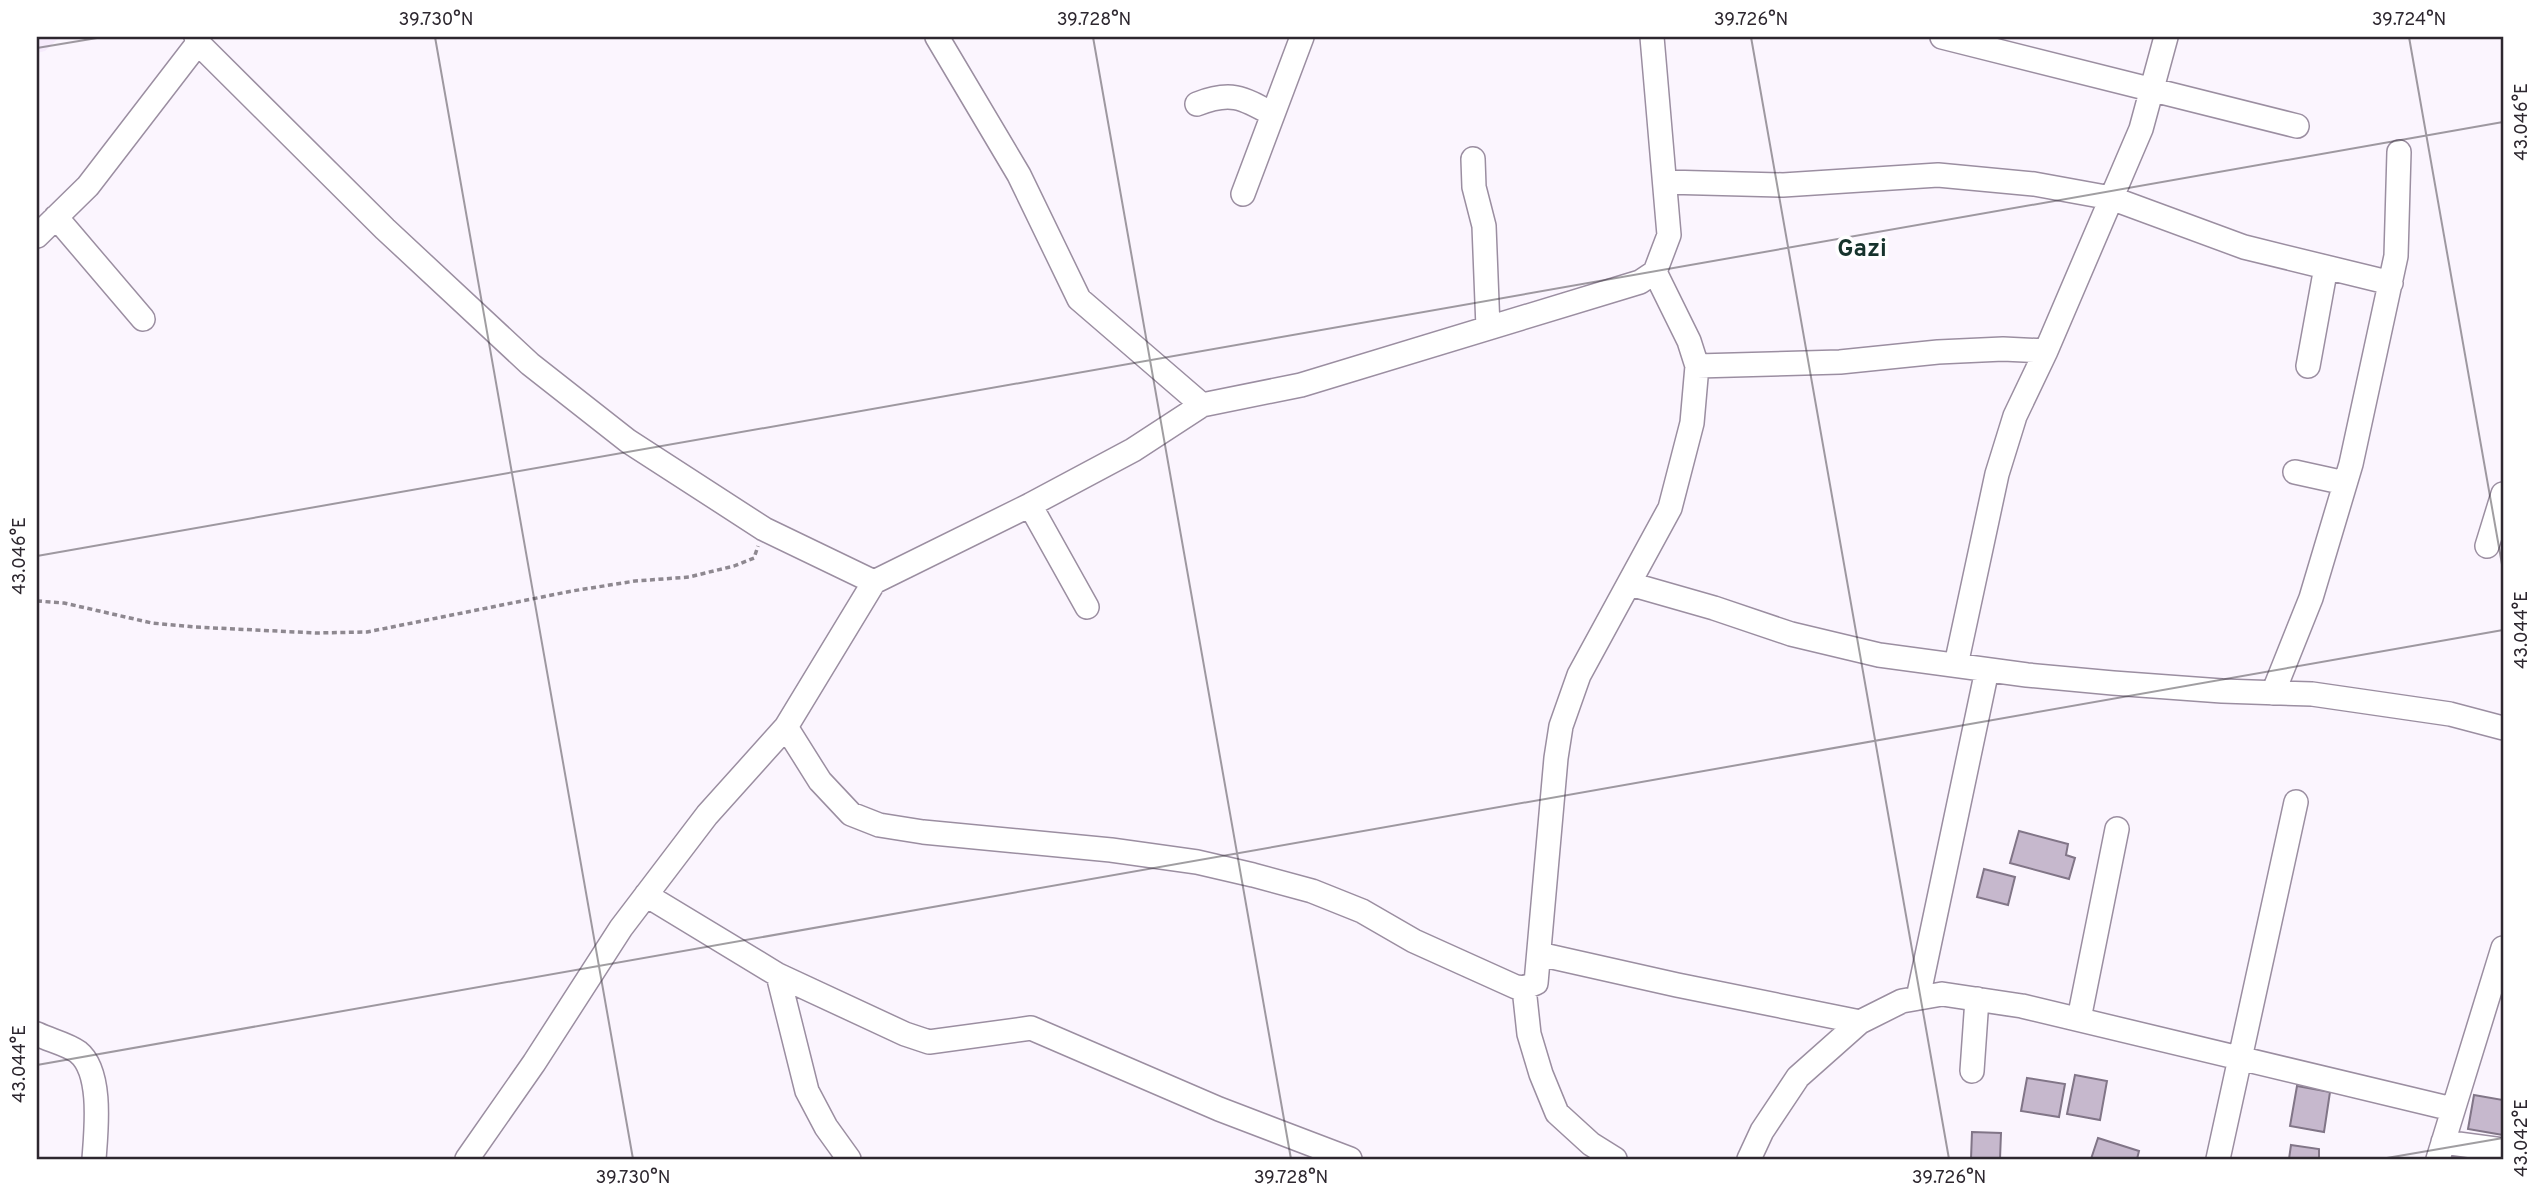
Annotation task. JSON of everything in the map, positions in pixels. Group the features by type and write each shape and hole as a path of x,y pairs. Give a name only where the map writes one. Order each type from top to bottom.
{"street":[{"path":"937,37 1019,175 1079,299 1202,405"},
{"path":"1243,194 1302,37"},
{"path":"467,1159 534,1063 621,928 707,815 786,727 874,582 1030,505 1133,450 1202,405 1301,385 1640,282 1654,272 1669,235 1652,37"},
{"path":"1942,37 2297,126"},
{"path":"1956,665 1997,474 2015,416 2046,351 2141,130 2166,37"},
{"path":"37,236 88,186 197,40 385,229 530,364 628,441 764,529 874,582"},
{"path":"1197,104 1216,96 1233,96 1250,101 1272,114"},
{"path":"2273,693 2311,598 2345,483 2396,256 2399,152"},
{"path":"1473,159 1474,187 1484,226 1488,328"},
{"path":"1665,182 1783,185 1938,175 2034,184 2111,198 2244,247 2391,283"},
{"path":"56,218 143,319"},
{"path":"2308,366 2326,267"},
{"path":"786,727 820,781 851,814 879,825 923,832 1111,850 1197,862 1254,875 1312,891 1362,911 1415,941 1516,987 1524,988 1536,983 1561,726 1580,675 1670,508 1692,423 1697,366 1689,341 1654,272"},
{"path":"1697,366 1850,362 1938,352 2046,351"},
{"path":"2295,472 2345,483"},
{"path":"2487,546 2503,494"},
{"path":"1030,505 1087,607"},
{"path":"1630,584 1791,634 1879,655 2113,683 2312,694 2450,714 2503,728"},
{"path":"1918,998 1987,670"},
{"path":"2218,1159 2296,802"},
{"path":"2079,1019 2117,830"},
{"path":"646,895 778,975 905,1034 929,1042 1031,1028 1219,1109 1350,1159"},
{"path":"2503,948 2441,1151 2503,1150"},
{"path":"1539,954 1860,1022"},
{"path":"778,975 807,1091 826,1127 849,1159"},
{"path":"1524,988 1529,1034 1557,1113 1591,1144 1615,1159"},
{"path":"1749,1159 1762,1131 1798,1077 1860,1022 1902,1001 1942,994 2022,1006 2452,1109"},
{"path":"1972,1071 1977,999"},
{"path":"37,1034 78,1052 90,1070 97,1113 94,1159"}],"path":[{"path":"37,601 64,603 130,619 173,625 317,633 367,632 572,591 635,581 689,577 734,566 754,558 764,529"}],"shaded area":[{"path":"37,37 60,37 45,51 37,53"}],"building":[{"path":"2019,831 2068,844 2066,855 2075,858 2069,879 2010,863"},
{"path":"1984,869 2015,877 2008,905 1977,897"},
{"path":"2075,1075 2107,1081 2100,1120 2067,1114"},
{"path":"2027,1078 2065,1084 2059,1117 2021,1111"},
{"path":"2297,1086 2330,1092 2324,1132 2290,1126"},
{"path":"2474,1095 2503,1100 2503,1135 2468,1129"},
{"path":"1972,1132 2001,1133 2000,1159 1971,1159"},
{"path":"2098,1138 2139,1151 2137,1159 2091,1159"},
{"path":"2291,1145 2319,1149 2319,1159 2289,1159"}],"district":[{"name":"Gazi","path":"1862,250"}]}
